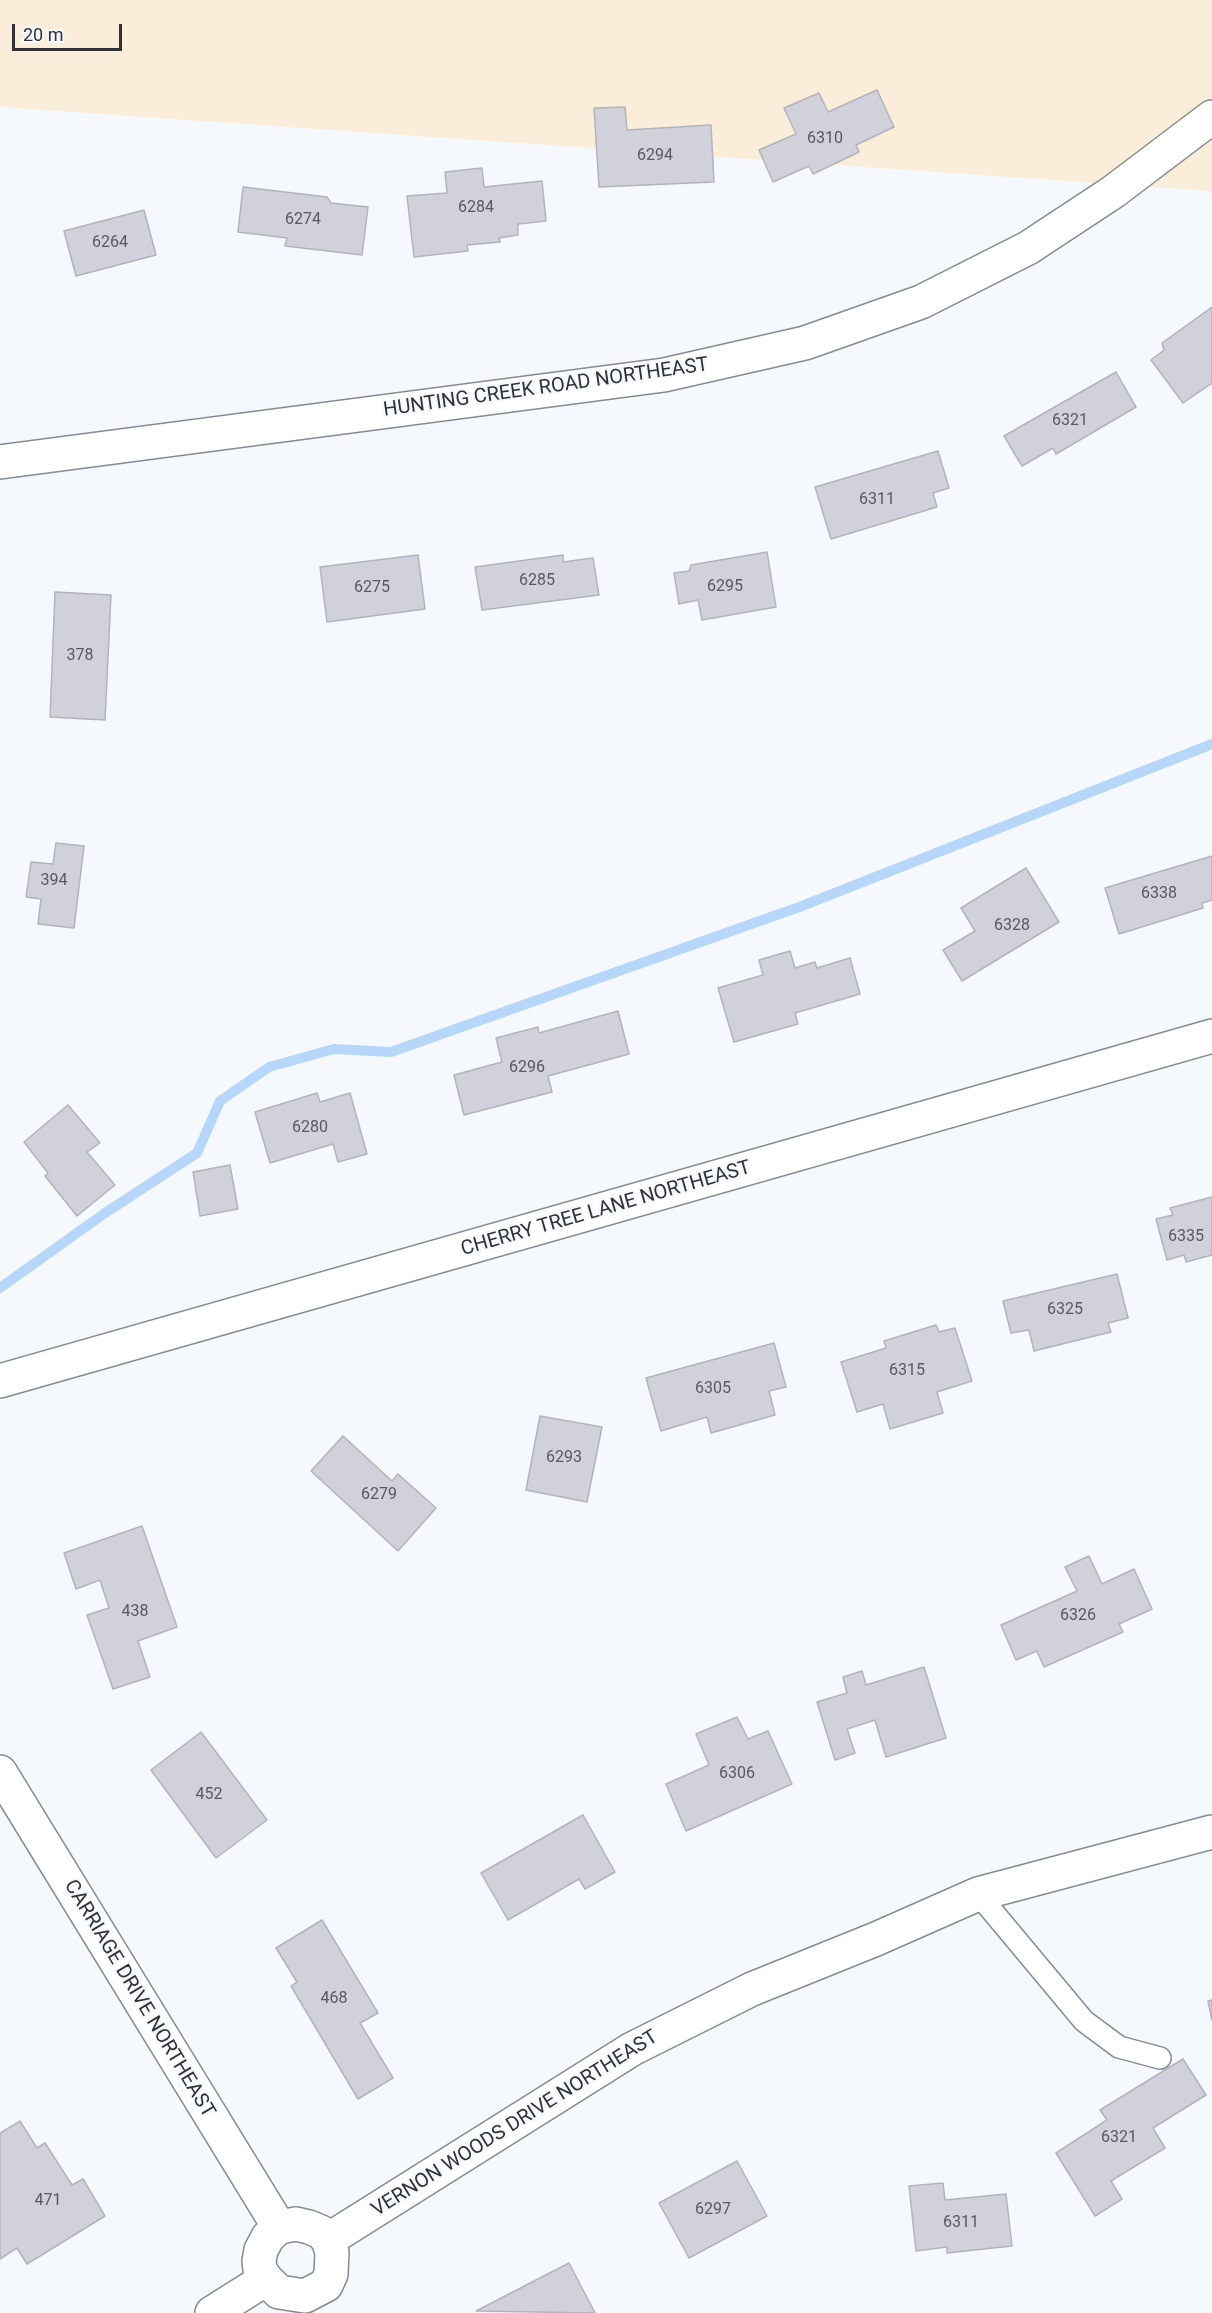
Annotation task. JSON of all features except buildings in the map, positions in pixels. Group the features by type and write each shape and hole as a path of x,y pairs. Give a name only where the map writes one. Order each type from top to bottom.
{"street":[{"name":"HUNTING CREEK ROAD NORTHEAST","path":"0,462 664,375 805,343 921,302 1028,248 1113,192 1212,117"},
{"name":"CHERRY TREE LANE NORTHEAST","path":"0,1381 1212,1036"},
{"name":"CARRIAGE DRIVE NORTHEAST","path":"0,1772 279,2227"},
{"name":"VERNON WOODS DRIVE NORTHEAST","path":"328,2240 632,2049 752,1989 876,1939 978,1894 1212,1832"},
{"path":"296,2224 309,2227 321,2232 328,2240 332,2252 332,2274 326,2285 324,2301 279,2292 266,2279 259,2261 261,2250 267,2237 279,2227 296,2224"},
{"path":"212,2313 266,2279"}],"lane":[{"path":"978,1894 1084,2021 1119,2047 1160,2058"}],"shaded area":[{"path":"0,0 1212,0 1212,191 0,107"}],"waterway":[{"path":"0,1288 105,1213 197,1153 220,1101 269,1067 334,1049 391,1052 802,906 1212,744"}]}
